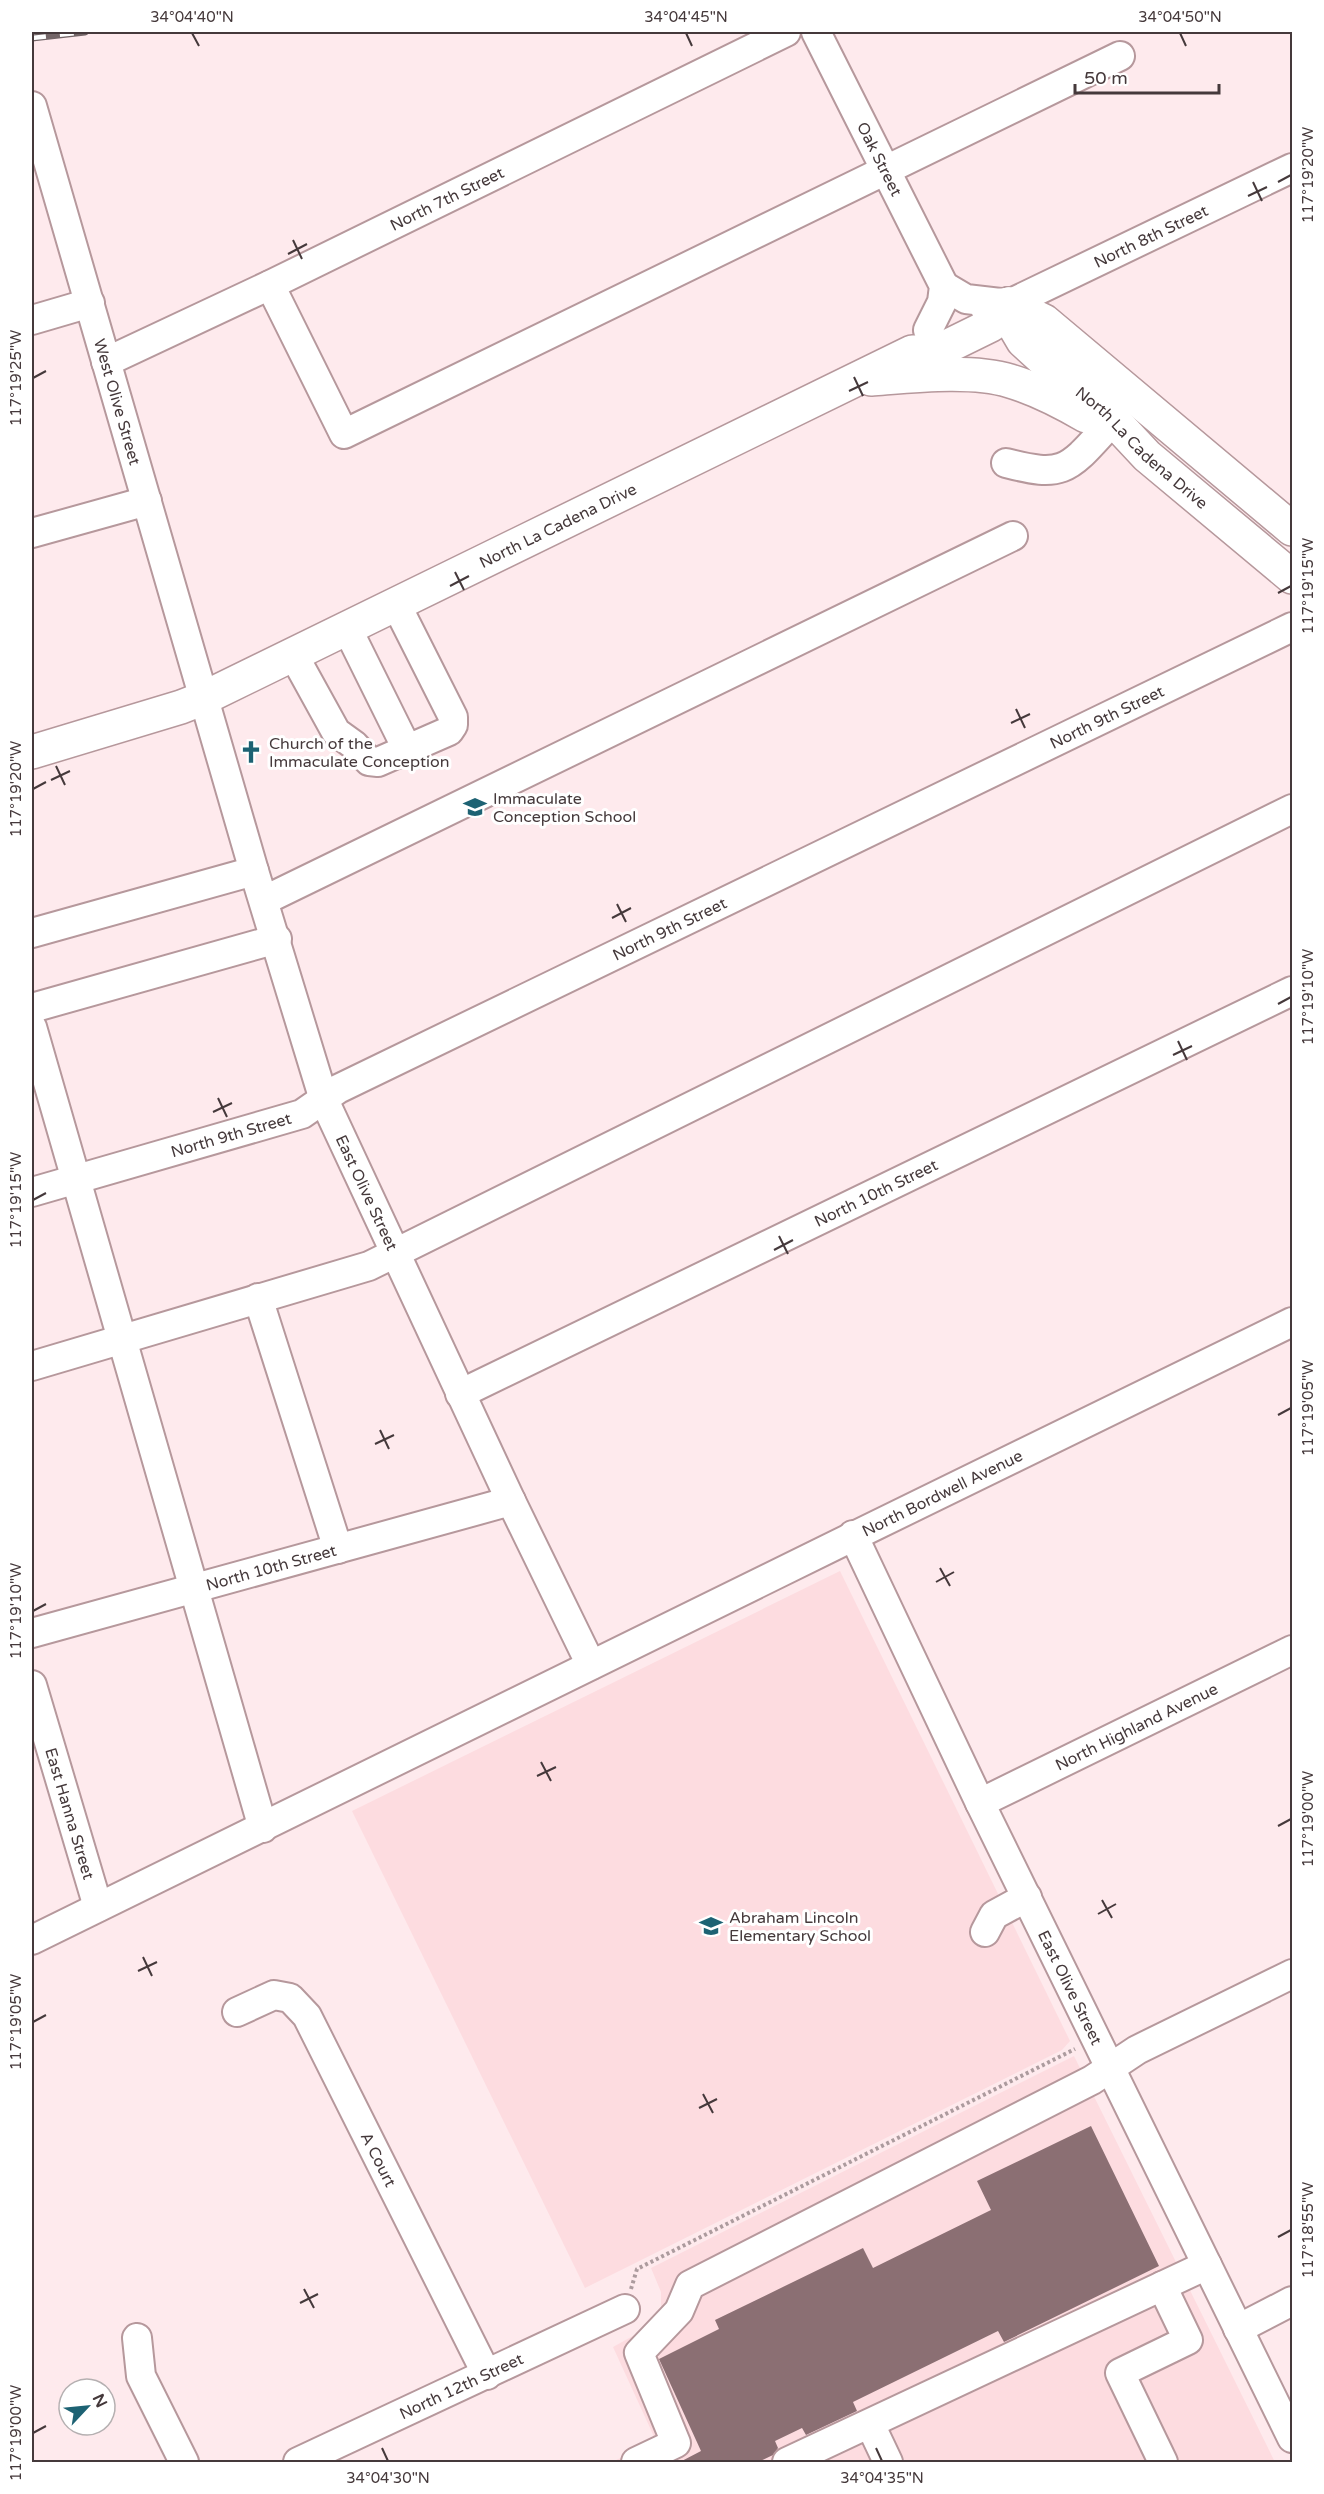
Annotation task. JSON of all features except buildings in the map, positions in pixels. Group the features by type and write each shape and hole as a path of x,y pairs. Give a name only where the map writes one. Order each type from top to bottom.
{"main road":[{"name":"North La Cadena Drive","path":"32,752 204,698 854,381 920,341 936,351 991,326 1009,304"},
{"name":"North La Cadena Drive","path":"1009,304 1013,324 1023,340 1068,382 1104,410 1147,456 1293,577"},
{"name":"North La Cadena Drive","path":"1009,304 1044,321 1293,529"},
{"path":"854,381 958,374 1009,380 1057,399 1147,456"}],"street":[{"name":"North 7th Street","path":"106,362 270,285 786,32"},
{"name":"Oak Street","path":"816,32 944,286"},
{"path":"270,285 344,434 1120,56"},
{"name":"West Olive Street","path":"34,122 90,303 204,698"},
{"name":"North 8th Street","path":"1009,304 1293,168"},
{"path":"920,341 942,302 944,286 966,298 1009,304"},
{"path":"32,320 90,303"},
{"path":"1006,463 1035,471 1059,470 1075,462 1106,428"},
{"path":"32,533 147,501"},
{"path":"265,900 1013,536"},
{"path":"294,654 336,732 354,745 369,761 378,762 449,731 453,725 453,717 396,604"},
{"name":"North 9th Street","path":"32,1192 302,1114 349,1084 1293,627"},
{"path":"347,628 407,749"},
{"name":"East Olive Street","path":"204,698 324,1100 460,1394 591,1665"},
{"path":"32,1366 369,1266 1293,809"},
{"path":"32,933 254,871"},
{"path":"32,1008 277,939"},
{"name":"North 10th Street","path":"460,1394 1293,991"},
{"path":"32,1027 262,1828"},
{"path":"258,1298 338,1549"},
{"name":"North Bordwell Avenue","path":"32,1940 853,1535 1293,1322"},
{"name":"North 10th Street","path":"32,1633 511,1501"},
{"name":"East Olive Street","path":"853,1535 980,1803 1098,2038 1293,2438"},
{"name":"North Highland Avenue","path":"980,1803 1293,1650"},
{"name":"East Hanna Street","path":"32,1685 98,1907"},
{"path":"985,1932 994,1915 1027,1897"},
{"path":"636,2463 676,2443 639,2353 679,2311 690,2285 1092,2080 1137,2049 1293,1974"},
{"name":"A Court","path":"237,2012 274,1995 290,1998 307,2016 487,2375"},
{"path":"787,2463 1207,2265"},
{"path":"1162,2286 1188,2340 1120,2373 1163,2463"},
{"path":"1238,2329 1293,2301"},
{"name":"North 12th Street","path":"298,2463 625,2309"},
{"path":"137,2338 141,2376 184,2463"},
{"path":"870,2424 888,2463"}],"path":[{"path":"625,2309 637,2269 1098,2038"}],"shaded area":[{"name":"Abraham Lincoln Elementary School","path":"840,1571 1070,2041 1062,2050 585,2288 352,1811"},
{"path":"1074,2056 1275,2462 612,2462 656,2441 613,2347 649,2327 661,2314 661,2292 651,2268"}],"railway":[{"path":"32,38 85,32"}],"place":[{"name":"Church of the Immaculate Conception","path":"251,752"},
{"name":"Immaculate Conception School","path":"475,807"},
{"name":"Abraham Lincoln Elementary School","path":"711,1926"}]}
